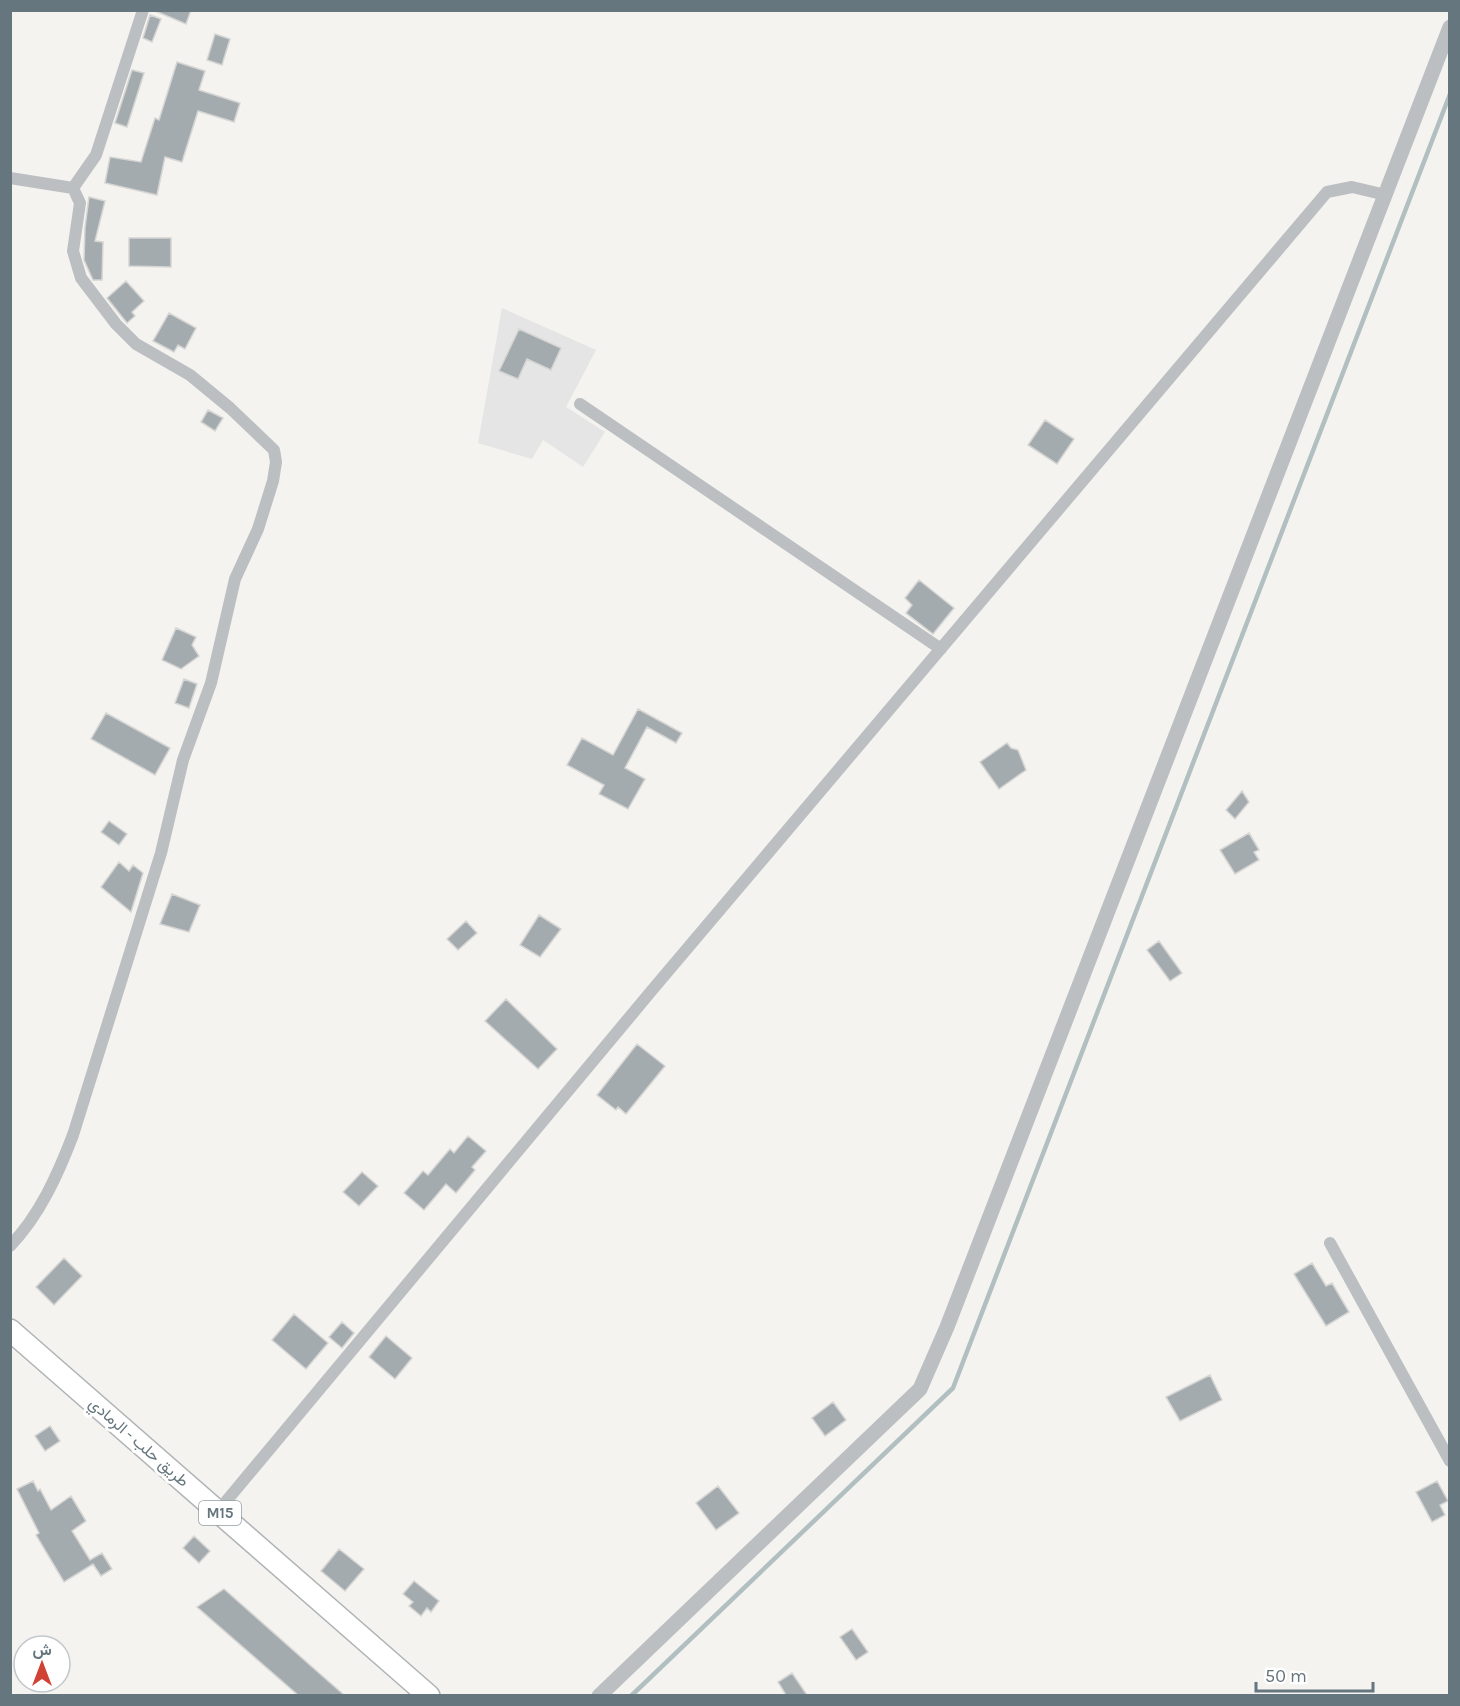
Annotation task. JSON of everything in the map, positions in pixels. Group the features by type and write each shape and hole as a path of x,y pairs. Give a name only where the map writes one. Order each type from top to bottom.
{"highway":[{"name":"طريق حلب - الرمادي","path":"10,1330 429,1695"}],"street":[{"path":"73,188 96,155 143,10"},
{"path":"599,1695 920,1389 947,1327 1449,27"},
{"path":"10,178 73,188"},
{"path":"218,1511 653,989 1327,192 1352,187 1386,195"},
{"path":"10,1246 29,1226 61,1167 73,1135 160,853 183,760 211,683 235,579 258,529 273,481 276,462 274,450 230,408 190,375 136,344 116,324 81,278 73,251 80,203 73,188"},
{"path":"580,404 941,649"},
{"path":"1330,1243 1449,1461"}],"shaded area":[{"path":"502,308 596,350 566,407 605,432 583,467 543,440 532,459 478,443"}],"building":[{"path":"153,10 191,10 186,24"},
{"path":"150,15 161,19 152,42 143,38"},
{"path":"215,34 230,39 222,65 207,60"},
{"path":"177,62 205,71 199,90 240,103 234,122 198,111 182,162 165,157 157,195 105,183 110,157 141,162 155,118 159,120"},
{"path":"132,70 144,73 127,127 115,123"},
{"path":"89,197 105,201 95,241 103,242 102,280 93,280 84,260"},
{"path":"129,238 171,238 171,267 129,266"},
{"path":"126,281 144,301 132,312 135,316 127,323 107,298"},
{"path":"169,313 196,328 185,349 178,345 174,352 153,341"},
{"path":"519,329 561,348 551,370 527,359 518,379 499,371"},
{"path":"208,410 223,418 215,431 201,422"},
{"path":"1045,420 1074,439 1057,464 1028,445"},
{"path":"919,580 954,608 933,634 906,613 912,605 905,598"},
{"path":"176,628 196,637 192,645 199,656 181,669 162,660"},
{"path":"184,679 197,684 189,708 175,703"},
{"path":"638,709 682,733 676,743 647,727 625,768 645,779 628,809 599,794 604,785 567,765 582,738 613,755"},
{"path":"106,713 170,748 155,775 91,739"},
{"path":"1007,743 1011,748 1018,750 1026,770 999,789 980,762"},
{"path":"1242,791 1249,802 1235,819 1226,810"},
{"path":"109,821 127,834 119,845 101,832"},
{"path":"1249,833 1259,850 1254,852 1259,860 1235,874 1220,850"},
{"path":"119,862 129,871 133,865 143,873 131,912 101,887"},
{"path":"172,894 200,905 189,932 160,924"},
{"path":"539,915 561,929 540,957 520,945"},
{"path":"466,921 477,933 458,950 447,939"},
{"path":"1159,941 1182,973 1170,981 1147,950"},
{"path":"506,999 557,1049 538,1069 485,1021"},
{"path":"637,1044 665,1066 626,1114 618,1107 616,1110 597,1095"},
{"path":"468,1136 486,1151 472,1167 475,1170 456,1193 446,1184 424,1210 404,1193 423,1171 428,1175 450,1149 454,1153"},
{"path":"362,1172 378,1186 359,1206 343,1192"},
{"path":"64,1258 82,1276 54,1305 36,1287"},
{"path":"1312,1263 1326,1286 1332,1283 1349,1312 1326,1326 1294,1274"},
{"path":"294,1314 328,1343 306,1369 272,1340"},
{"path":"342,1322 354,1333 342,1348 329,1337"},
{"path":"386,1336 412,1358 395,1379 369,1357"},
{"path":"1210,1375 1222,1400 1180,1421 1166,1397"},
{"path":"833,1402 846,1420 825,1436 812,1418"},
{"path":"50,1426 60,1441 45,1451 35,1436"},
{"path":"33,1481 51,1510 71,1496 86,1521 72,1531 90,1560 102,1553 112,1569 101,1576 93,1564 64,1582 36,1535 39,1533 17,1489"},
{"path":"1437,1481 1448,1501 1440,1505 1445,1515 1432,1522 1416,1492"},
{"path":"718,1486 739,1513 716,1530 696,1503"},
{"path":"194,1536 210,1551 199,1563 183,1548"},
{"path":"339,1549 364,1569 345,1591 321,1571"},
{"path":"414,1581 439,1601 431,1612 427,1608 421,1616 409,1606 413,1602 403,1594"},
{"path":"224,1589 344,1695 298,1695 197,1607"},
{"path":"852,1629 868,1652 856,1660 840,1637"},
{"path":"792,1673 807,1695 786,1695 778,1682"}],"waterway":[{"path":"631,1696 953,1388 1450,94"}]}
